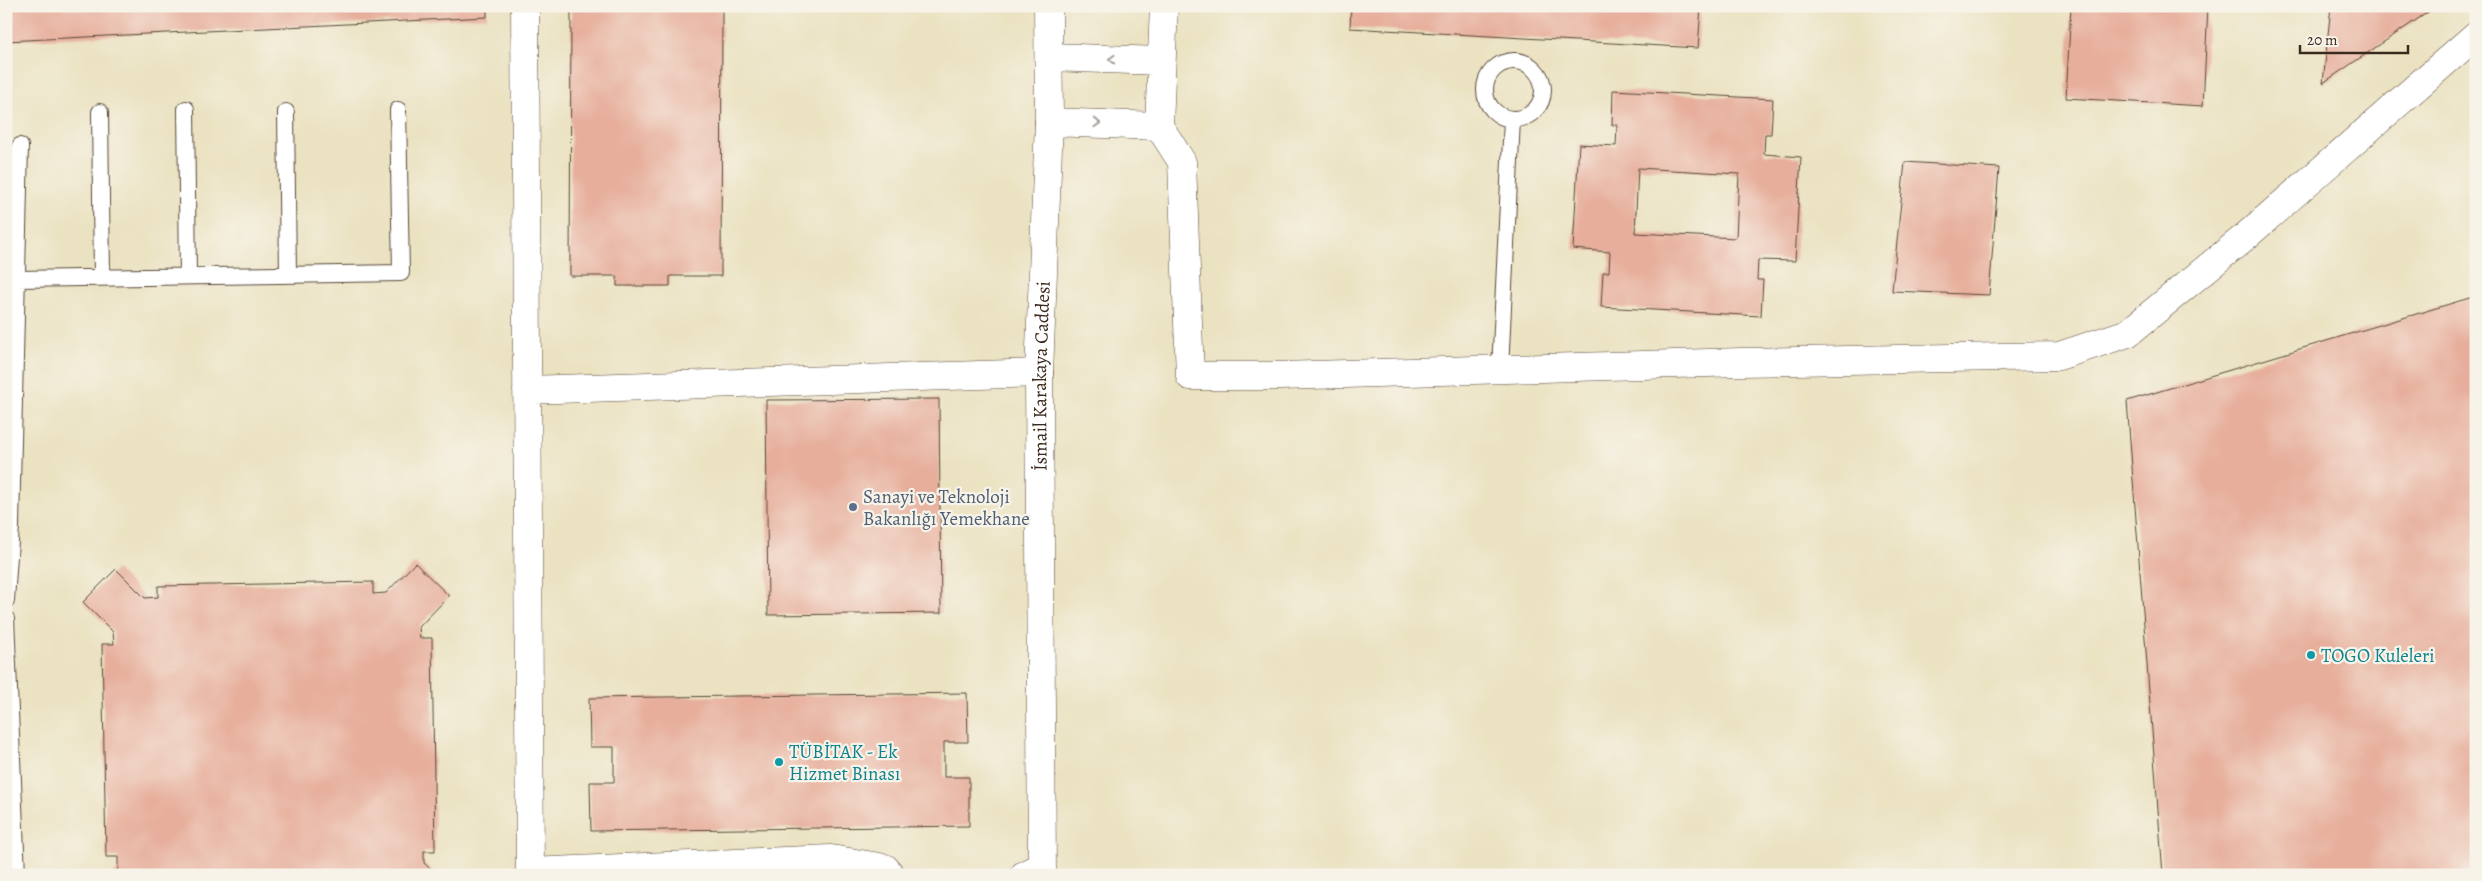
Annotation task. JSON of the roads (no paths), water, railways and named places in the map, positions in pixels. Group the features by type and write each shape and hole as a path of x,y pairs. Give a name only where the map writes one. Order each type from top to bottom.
{"street":[{"path":"525,6 530,874 831,859 885,868 891,875"},
{"name":"İsmail Karakaya Caddesi","path":"1036,873 1039,373 1049,122 1048,6"},
{"path":"1164,6 1160,61 1159,126 1182,162 1190,376 1280,376 2059,356 2128,333 2246,236 2476,35"},
{"path":"1049,57 1160,61"},
{"path":"1049,122 1159,126"},
{"path":"527,390 1039,373"}],"lane":[{"path":"186,108 188,276"},
{"path":"17,279 401,273 398,110"},
{"path":"100,112 102,277"},
{"path":"286,112 288,274"},
{"path":"1500,370 1512,119"},
{"path":"6,600 20,146"},
{"path":"6,619 17,875"}],"place":[{"name":"Sanayi ve Teknoloji Bakanlığı Yemekhane","path":"853,507"},
{"name":"TOGO Kuleleri","path":"2311,655"},
{"name":"TÜBİTAK - Ek Hizmet Binası","path":"779,762"}]}
